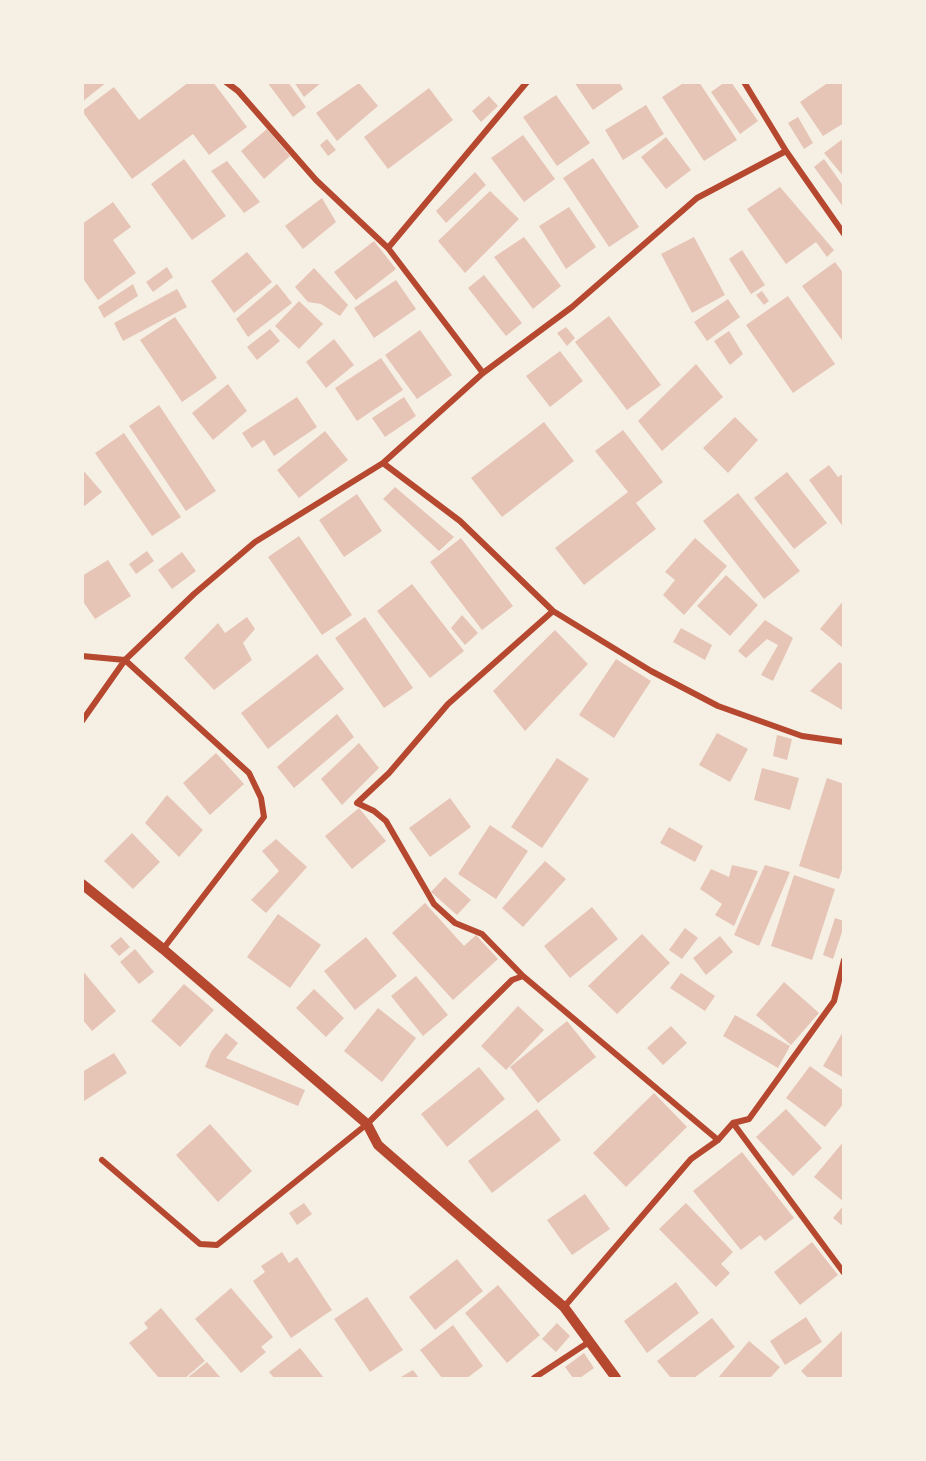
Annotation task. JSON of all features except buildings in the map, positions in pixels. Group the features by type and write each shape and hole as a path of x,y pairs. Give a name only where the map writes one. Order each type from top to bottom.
{"street":[{"path":"226,82 238,91 316,180 388,248 483,373"},
{"path":"388,248 527,82"},
{"path":"744,82 786,151 843,234"},
{"path":"82,721 125,660 194,594 255,542 383,463 483,373 572,307 697,198 786,151"},
{"path":"383,463 460,521 553,611 651,671 718,706 802,736 843,742"},
{"path":"553,611 448,704 389,773 357,804 374,811 386,822 434,904 455,923 482,934 523,976 718,1140"},
{"path":"82,656 125,660 249,773 261,798 264,816 163,949"},
{"path":"82,884 163,949 367,1124 378,1145 564,1308 616,1378"},
{"path":"564,1308 691,1159 718,1140 733,1123 749,1119 834,1001 843,960"},
{"path":"102,1161 200,1244 217,1245 367,1124 512,980 523,976"},
{"path":"733,1123 843,1273"},
{"path":"534,1378 589,1342"}]}
